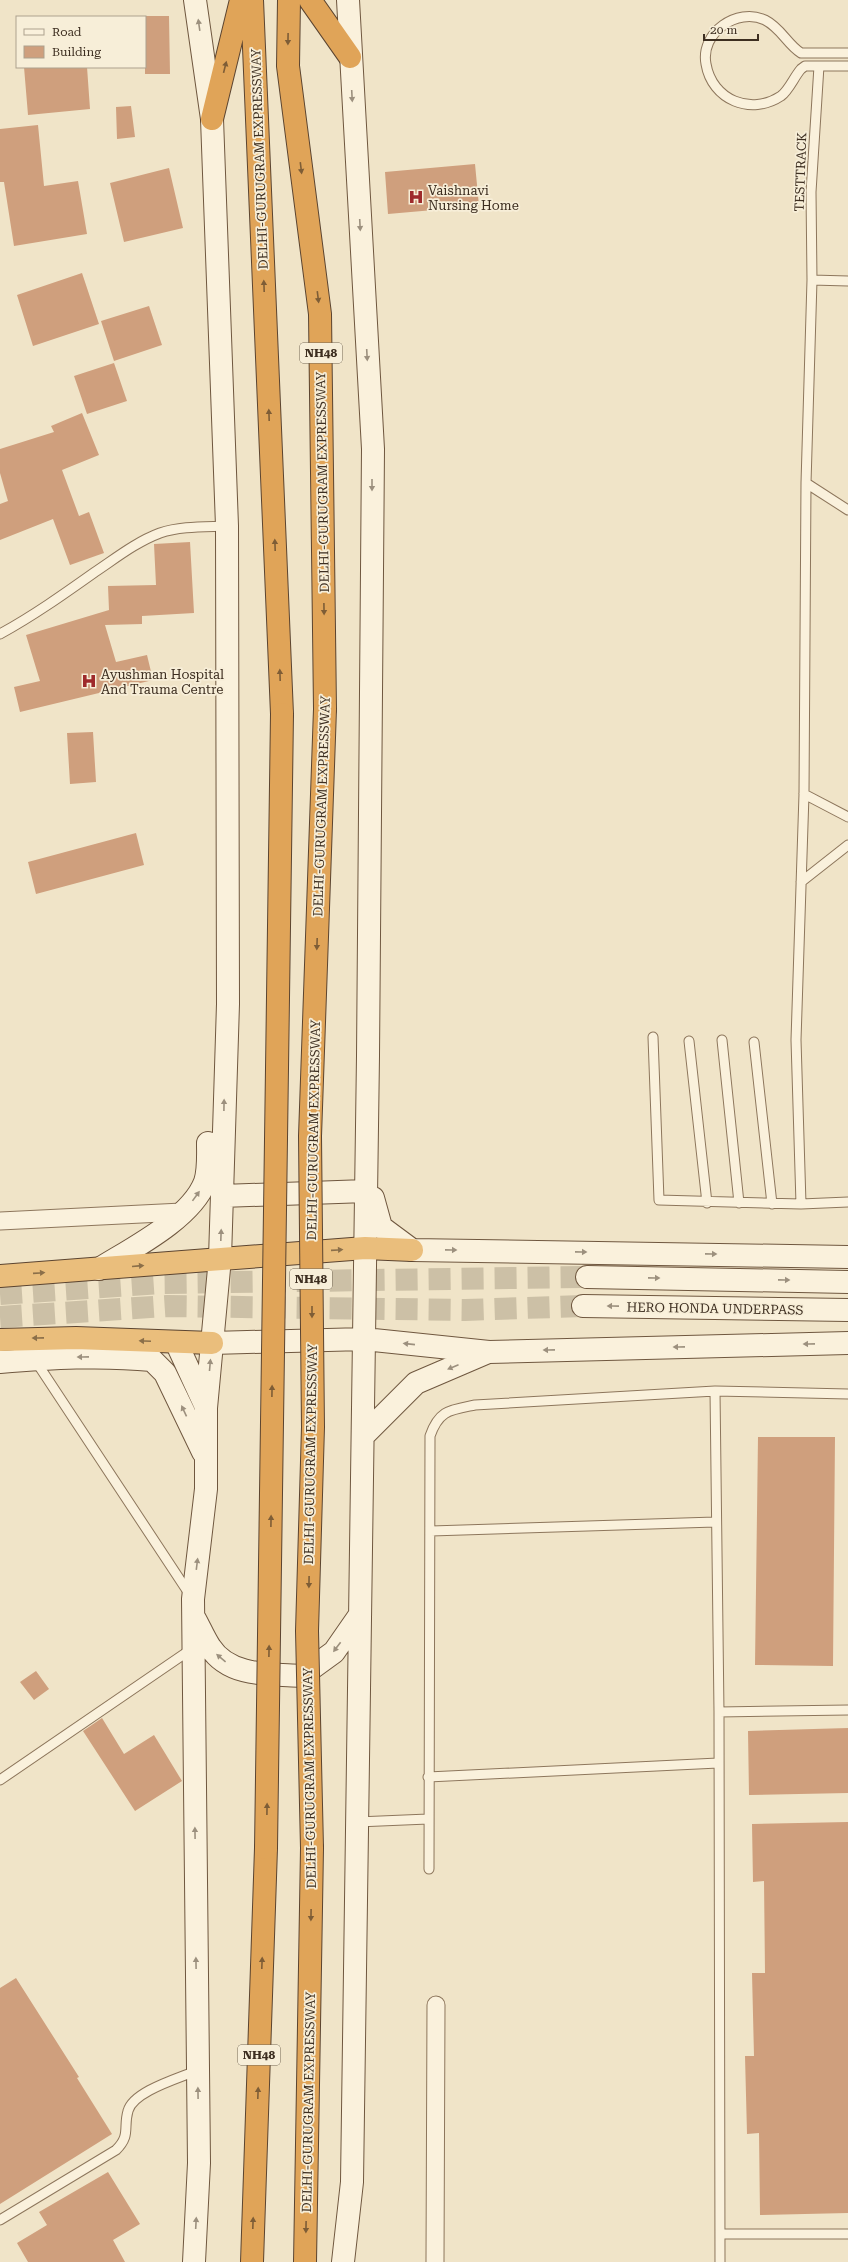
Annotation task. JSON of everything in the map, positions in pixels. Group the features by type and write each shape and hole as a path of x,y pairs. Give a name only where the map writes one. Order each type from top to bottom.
{"highway":[{"path":"212,119 241,0"},
{"name":"DELHI-GURUGRAM EXPRESSWAY","path":"252,0 282,714 266,1848 252,2262"},
{"name":"DELHI-GURUGRAM EXPRESSWAY","path":"289,0 288,66 320,314 325,709 310,1136 313,1428 307,1631 312,1848 305,2262"},
{"path":"310,0 350,57"},
{"path":"0,1276 365,1248 412,1250"},
{"path":"0,1340 76,1338 212,1343"}],"main road":[{"path":"194,2262 199,2163 194,1608 206,1489 206,1408 220,1258 225,1039 228,1004 227,526 212,119 195,0"},
{"path":"343,2262 352,2182 359,1616 363,1436 373,449 348,0"},
{"path":"99,1269 140,1244 182,1212 197,1196 204,1183 208,1170 211,1073 215,1055 225,1039"},
{"path":"222,1196 366,1181"},
{"path":"366,1181 381,1227 412,1250 848,1257"},
{"path":"587,1277 848,1282"},
{"name":"HERO HONDA UNDERPASS","path":"583,1306 848,1310"},
{"path":"212,1343 364,1339 489,1352 848,1343"},
{"path":"176,1342 206,1408"},
{"path":"363,1436 416,1383 489,1352"},
{"path":"0,1362 34,1359 119,1357 152,1360 165,1373 206,1459"},
{"path":"194,1608 210,1647 221,1660 238,1669 301,1676 334,1652 359,1616"}],"street":[{"path":"0,1221 182,1212"},
{"path":"435,2262 436,2005"}],"lane":[{"path":"848,53 801,53 776,27 764,20 741,17 731,20 715,33 710,42 705,63 710,77 717,88 734,102 746,105 756,105 782,95 801,69 819,66 848,66"},
{"name":"TESTTRACK","path":"801,1204 796,1040 804,794 806,483 812,280 811,192 819,66"},
{"path":"812,280 848,281"},
{"path":"806,483 848,510"},
{"path":"0,634 31,616 126,551 145,540 161,533 177,530 227,526"},
{"path":"804,794 848,817"},
{"path":"801,882 848,845"},
{"path":"653,1037 659,1200 708,1203 772,1204 848,1202"},
{"path":"722,1040 739,1203"},
{"path":"689,1041 708,1203"},
{"path":"754,1042 772,1204"},
{"path":"34,1359 194,1608"},
{"path":"715,1391 720,2262"},
{"path":"429,1869 428,1777 431,1531 430,1436 435,1422 445,1412 475,1405 715,1391 848,1394"},
{"path":"431,1531 715,1522"},
{"path":"0,1780 194,1647"},
{"path":"718,1712 848,1710"},
{"path":"428,1777 718,1763"},
{"path":"357,1822 428,1819"},
{"path":"0,2220 116,2150 124,2142 126,2136 127,2113 129,2106 135,2100 146,2092 198,2070"},
{"path":"720,2234 848,2234"}],"building":[{"path":"146,16 169,16 170,74 145,74"},
{"path":"24,68 87,68 90,109 28,115"},
{"path":"131,106 135,137 117,139 116,107"},
{"path":"38,125 44,186 78,181 87,234 14,246 4,182 0,182 0,129"},
{"path":"475,164 479,206 388,214 385,172"},
{"path":"169,168 183,228 124,242 110,183"},
{"path":"82,273 99,324 33,346 17,295"},
{"path":"149,306 162,345 114,361 101,321"},
{"path":"114,363 127,401 87,414 74,376"},
{"path":"82,413 99,455 62,470 79,516 89,512 104,553 70,565 53,519 0,540 0,504 8,501 0,473 0,449 54,432 51,426"},
{"path":"190,542 194,613 142,616 142,624 105,625 116,662 147,655 153,680 20,712 14,687 40,681 26,635 109,610 108,586 156,585 154,544"},
{"path":"93,732 96,782 70,784 67,733"},
{"path":"136,833 144,865 36,894 28,862"},
{"path":"758,1437 835,1437 833,1666 755,1665"},
{"path":"36,1671 49,1689 34,1700 20,1682"},
{"path":"102,1718 124,1754 154,1735 182,1781 135,1811 83,1731"},
{"path":"848,1728 848,1793 749,1795 748,1731"},
{"path":"848,1822 848,2213 760,2215 759,2133 747,2134 745,2056 754,2056 752,1973 765,1973 764,1881 753,1882 752,1824"},
{"path":"16,1978 79,2077 77,2078 112,2134 0,2204 0,1988"},
{"path":"108,2172 140,2224 113,2240 125,2262 28,2262 17,2243 47,2225 39,2212"}],"tunnel":[{"path":"0,1294 162,1283 587,1277"},
{"path":"0,1317 167,1306 465,1310 583,1306"}],"place":[{"name":"Vaishnavi Nursing Home","path":"416,197"},
{"name":"Ayushman Hospital And Trauma Centre","path":"89,681"}]}
